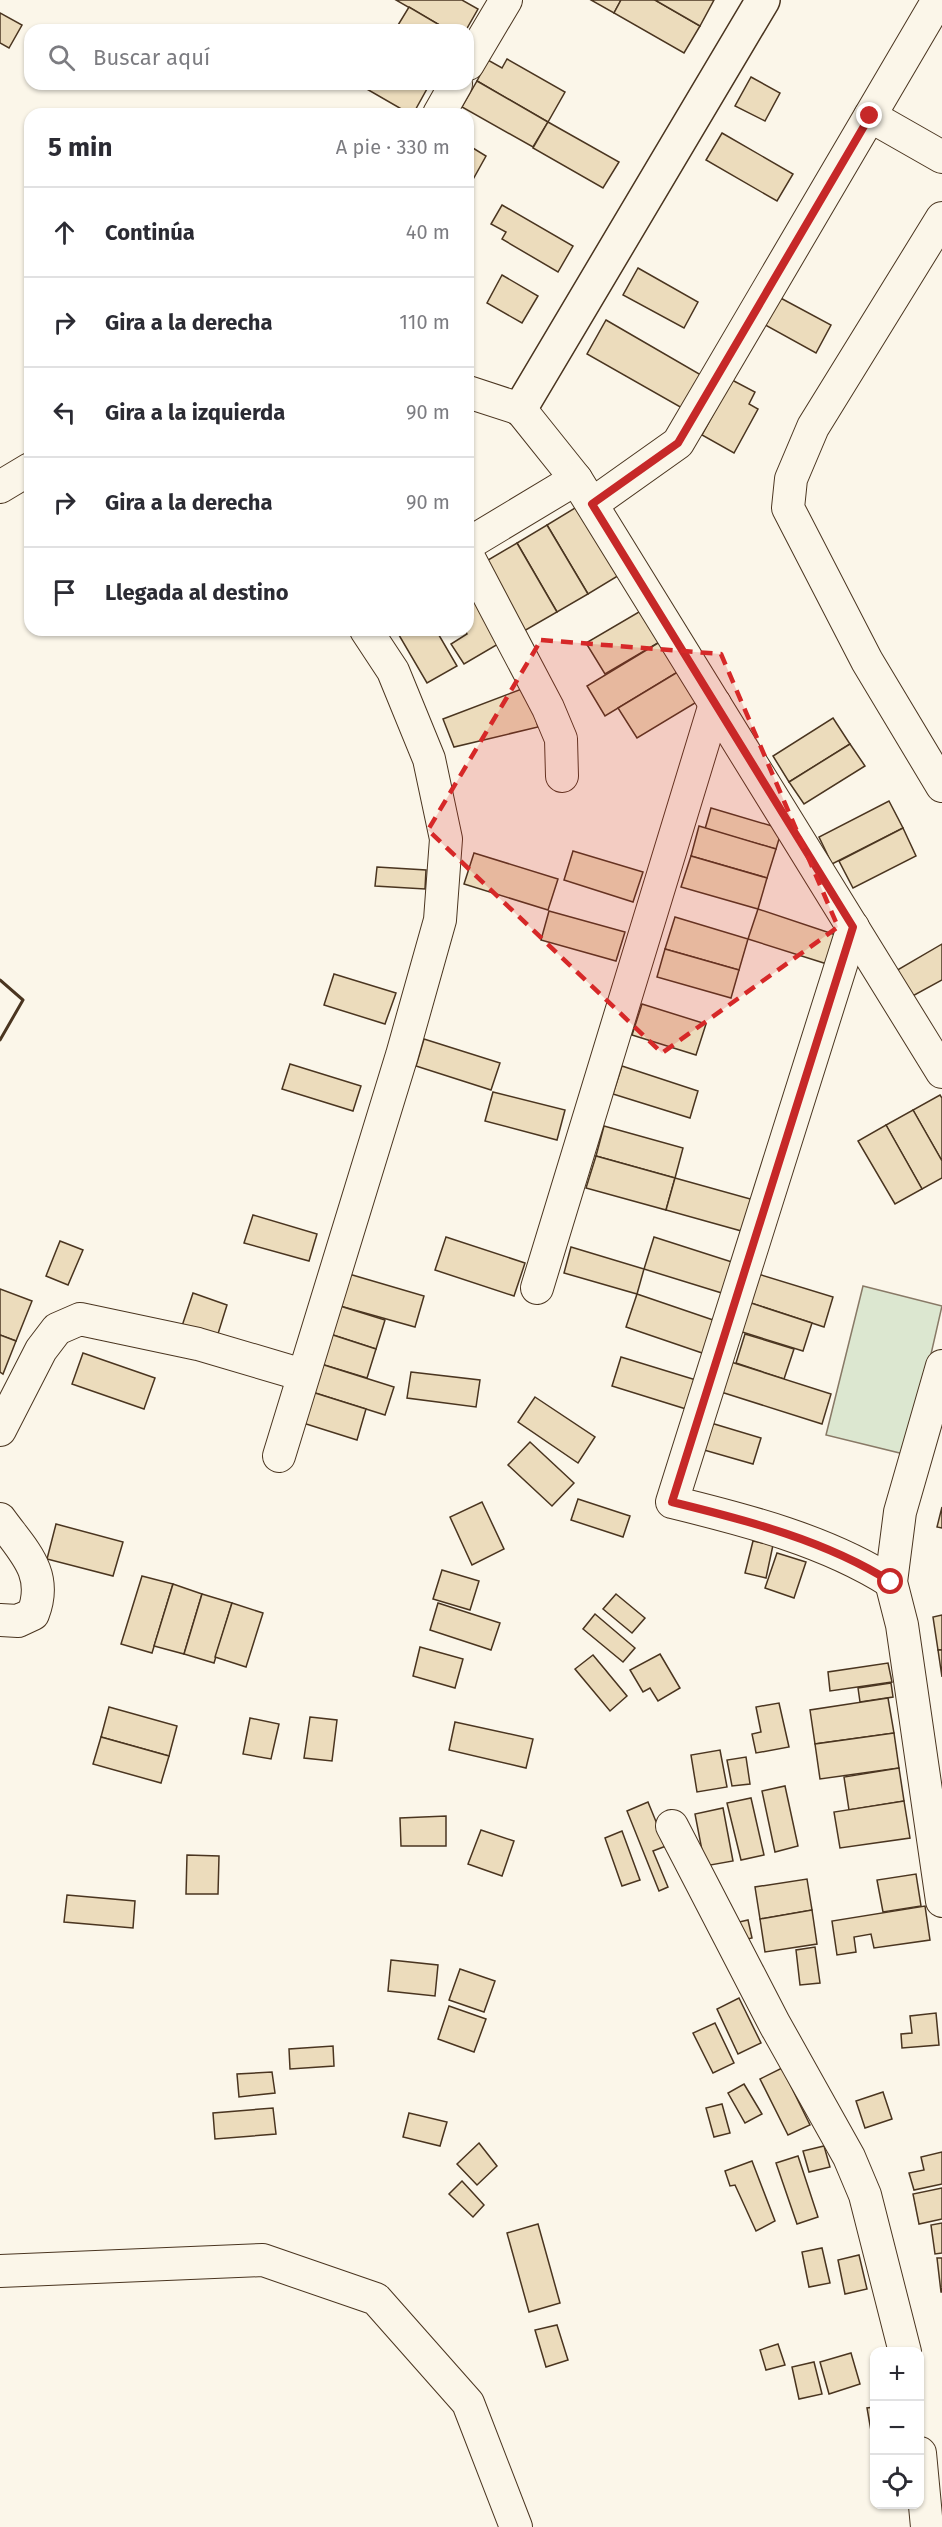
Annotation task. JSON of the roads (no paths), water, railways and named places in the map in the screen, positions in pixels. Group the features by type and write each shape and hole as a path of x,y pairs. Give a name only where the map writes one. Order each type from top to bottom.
{"street":[{"path":"474,54 506,0"},
{"path":"520,409 763,0"},
{"path":"474,541 584,491 678,443 938,0"},
{"path":"442,108 453,90"},
{"path":"870,116 942,157"},
{"path":"942,219 813,427 791,479 788,508 867,661 942,786"},
{"path":"474,394 520,409 584,491 942,1072"},
{"path":"474,567 548,708 561,739 562,777"},
{"path":"279,1456 402,1054 440,920 446,839 429,759 393,671 370,636"},
{"path":"537,1288 715,704"},
{"path":"853,927 672,1502 817,1544 858,1561 891,1582"},
{"path":"0,1430 41,1350 57,1329 80,1319 198,1344 303,1375"},
{"path":"942,1366 900,1512 891,1582 902,1625 942,1901"},
{"path":"0,1519 35,1566 39,1599 33,1614 18,1621 0,1620"},
{"path":"672,1826 774,2023 849,2157 865,2195 904,2347"},
{"path":"0,2271 263,2260 376,2299 468,2403 516,2527"},
{"path":"920,2455 927,2527"}]}
